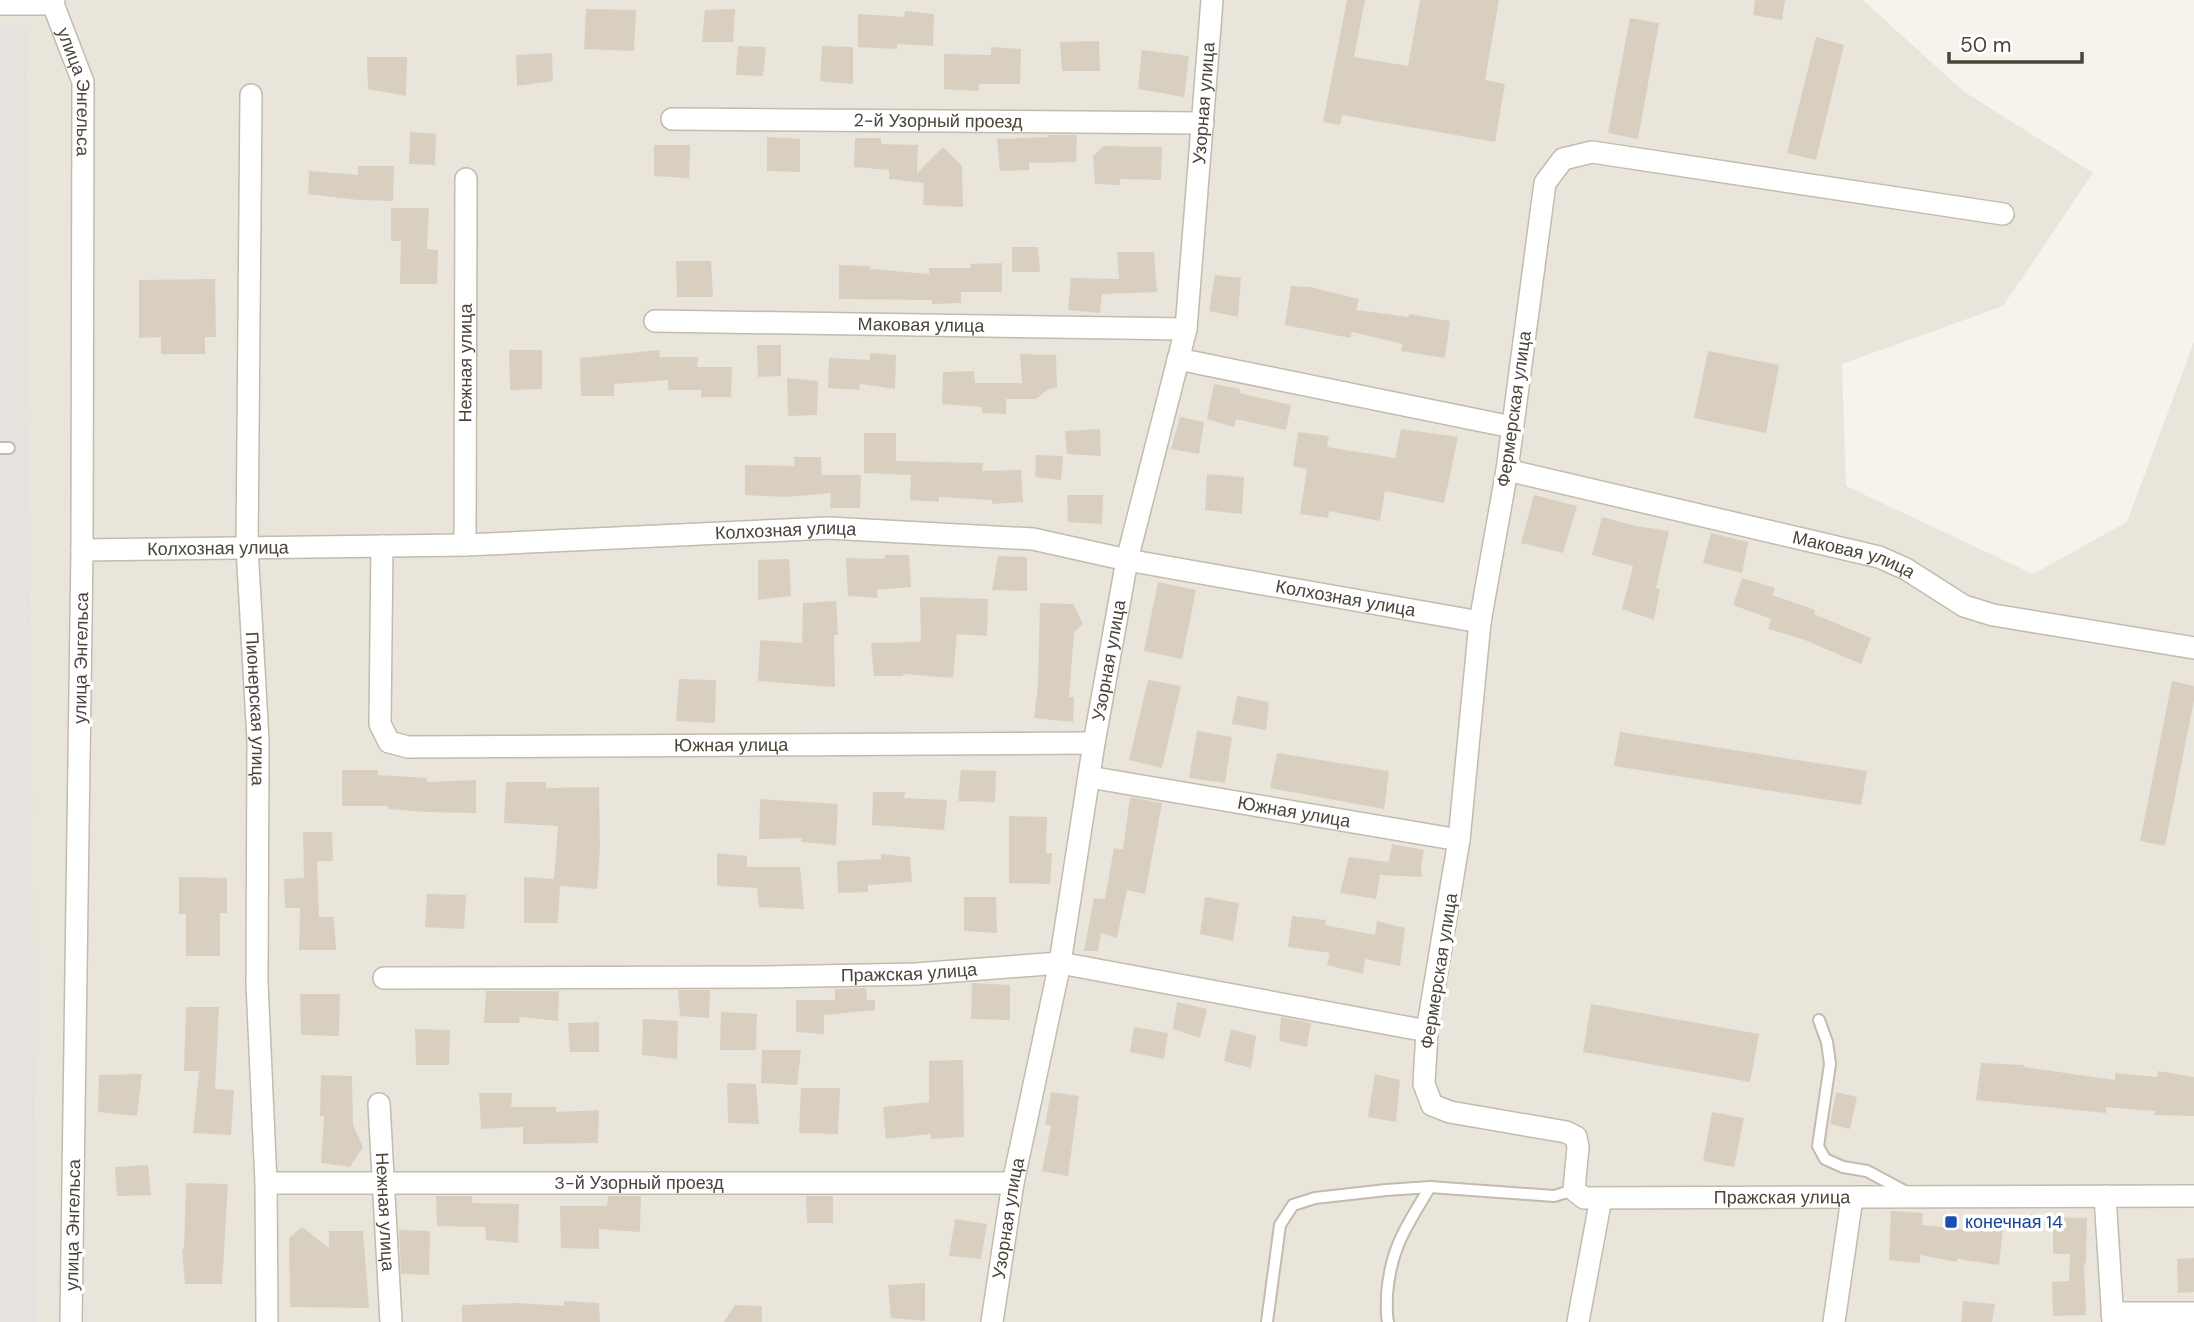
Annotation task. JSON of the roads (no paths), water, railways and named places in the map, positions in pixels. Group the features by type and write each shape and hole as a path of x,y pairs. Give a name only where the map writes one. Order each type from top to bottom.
{"street":[{"name":"Узорная улица","path":"992,1322 1013,1183 1060,963 1094,743 1127,560 1186,329 1213,0"},
{"path":"0,4 53,2"},
{"name":"улица Энгельса","path":"53,2 83,82 82,550 71,1322"},
{"name":"Пионерская улица","path":"251,95 247,547 258,740 257,983 266,1184 267,1322"},
{"name":"2-й Узорный проезд","path":"672,119 1203,123"},
{"name":"Фермерская улица","path":"1574,1190 1578,1147 1576,1137 1566,1132 1450,1112 1432,1105 1424,1084 1427,1031 1459,840 1480,622 1507,470 1545,183 1563,159 1592,152 2003,214"},
{"name":"Нежная улица","path":"465,545 466,179"},
{"name":"Маковая улица","path":"655,321 1186,329"},
{"path":"1178,359 1513,426"},
{"name":"Маковая улица","path":"1507,470 1879,557 1906,569 1964,606 1993,615 2194,648"},
{"name":"Колхозная улица","path":"82,550 465,545 829,528 1033,539 1127,560 1480,622"},
{"name":"Южная улица","path":"382,546 380,724 389,742 408,747 1094,743"},
{"name":"Южная улица","path":"1089,777 1459,840"},
{"name":"Пражская улица","path":"384,978 916,974 1060,963 1427,1031"},
{"name":"Нежная улица","path":"379,1104 391,1322"},
{"name":"3-й Узорный проезд","path":"266,1184 1013,1183"},
{"name":"Пражская улица","path":"1574,1190 1584,1198 2194,1196"},
{"path":"2105,1196 2113,1318 2194,1313"},
{"path":"1578,1322 1601,1198"},
{"path":"1834,1322 1852,1198"}],"lane":[{"path":"1819,1020 1827,1042 1830,1064 1818,1146 1825,1160 1843,1167 1867,1171 1916,1198"},
{"path":"1266,1322 1280,1225 1293,1205 1327,1197 1430,1187 1541,1196 1554,1196 1574,1190"},
{"path":"1388,1322 1386,1314 1390,1267 1402,1233 1430,1187"}],"place":[{"name":"конечная 14","path":"1951,1222"}]}
